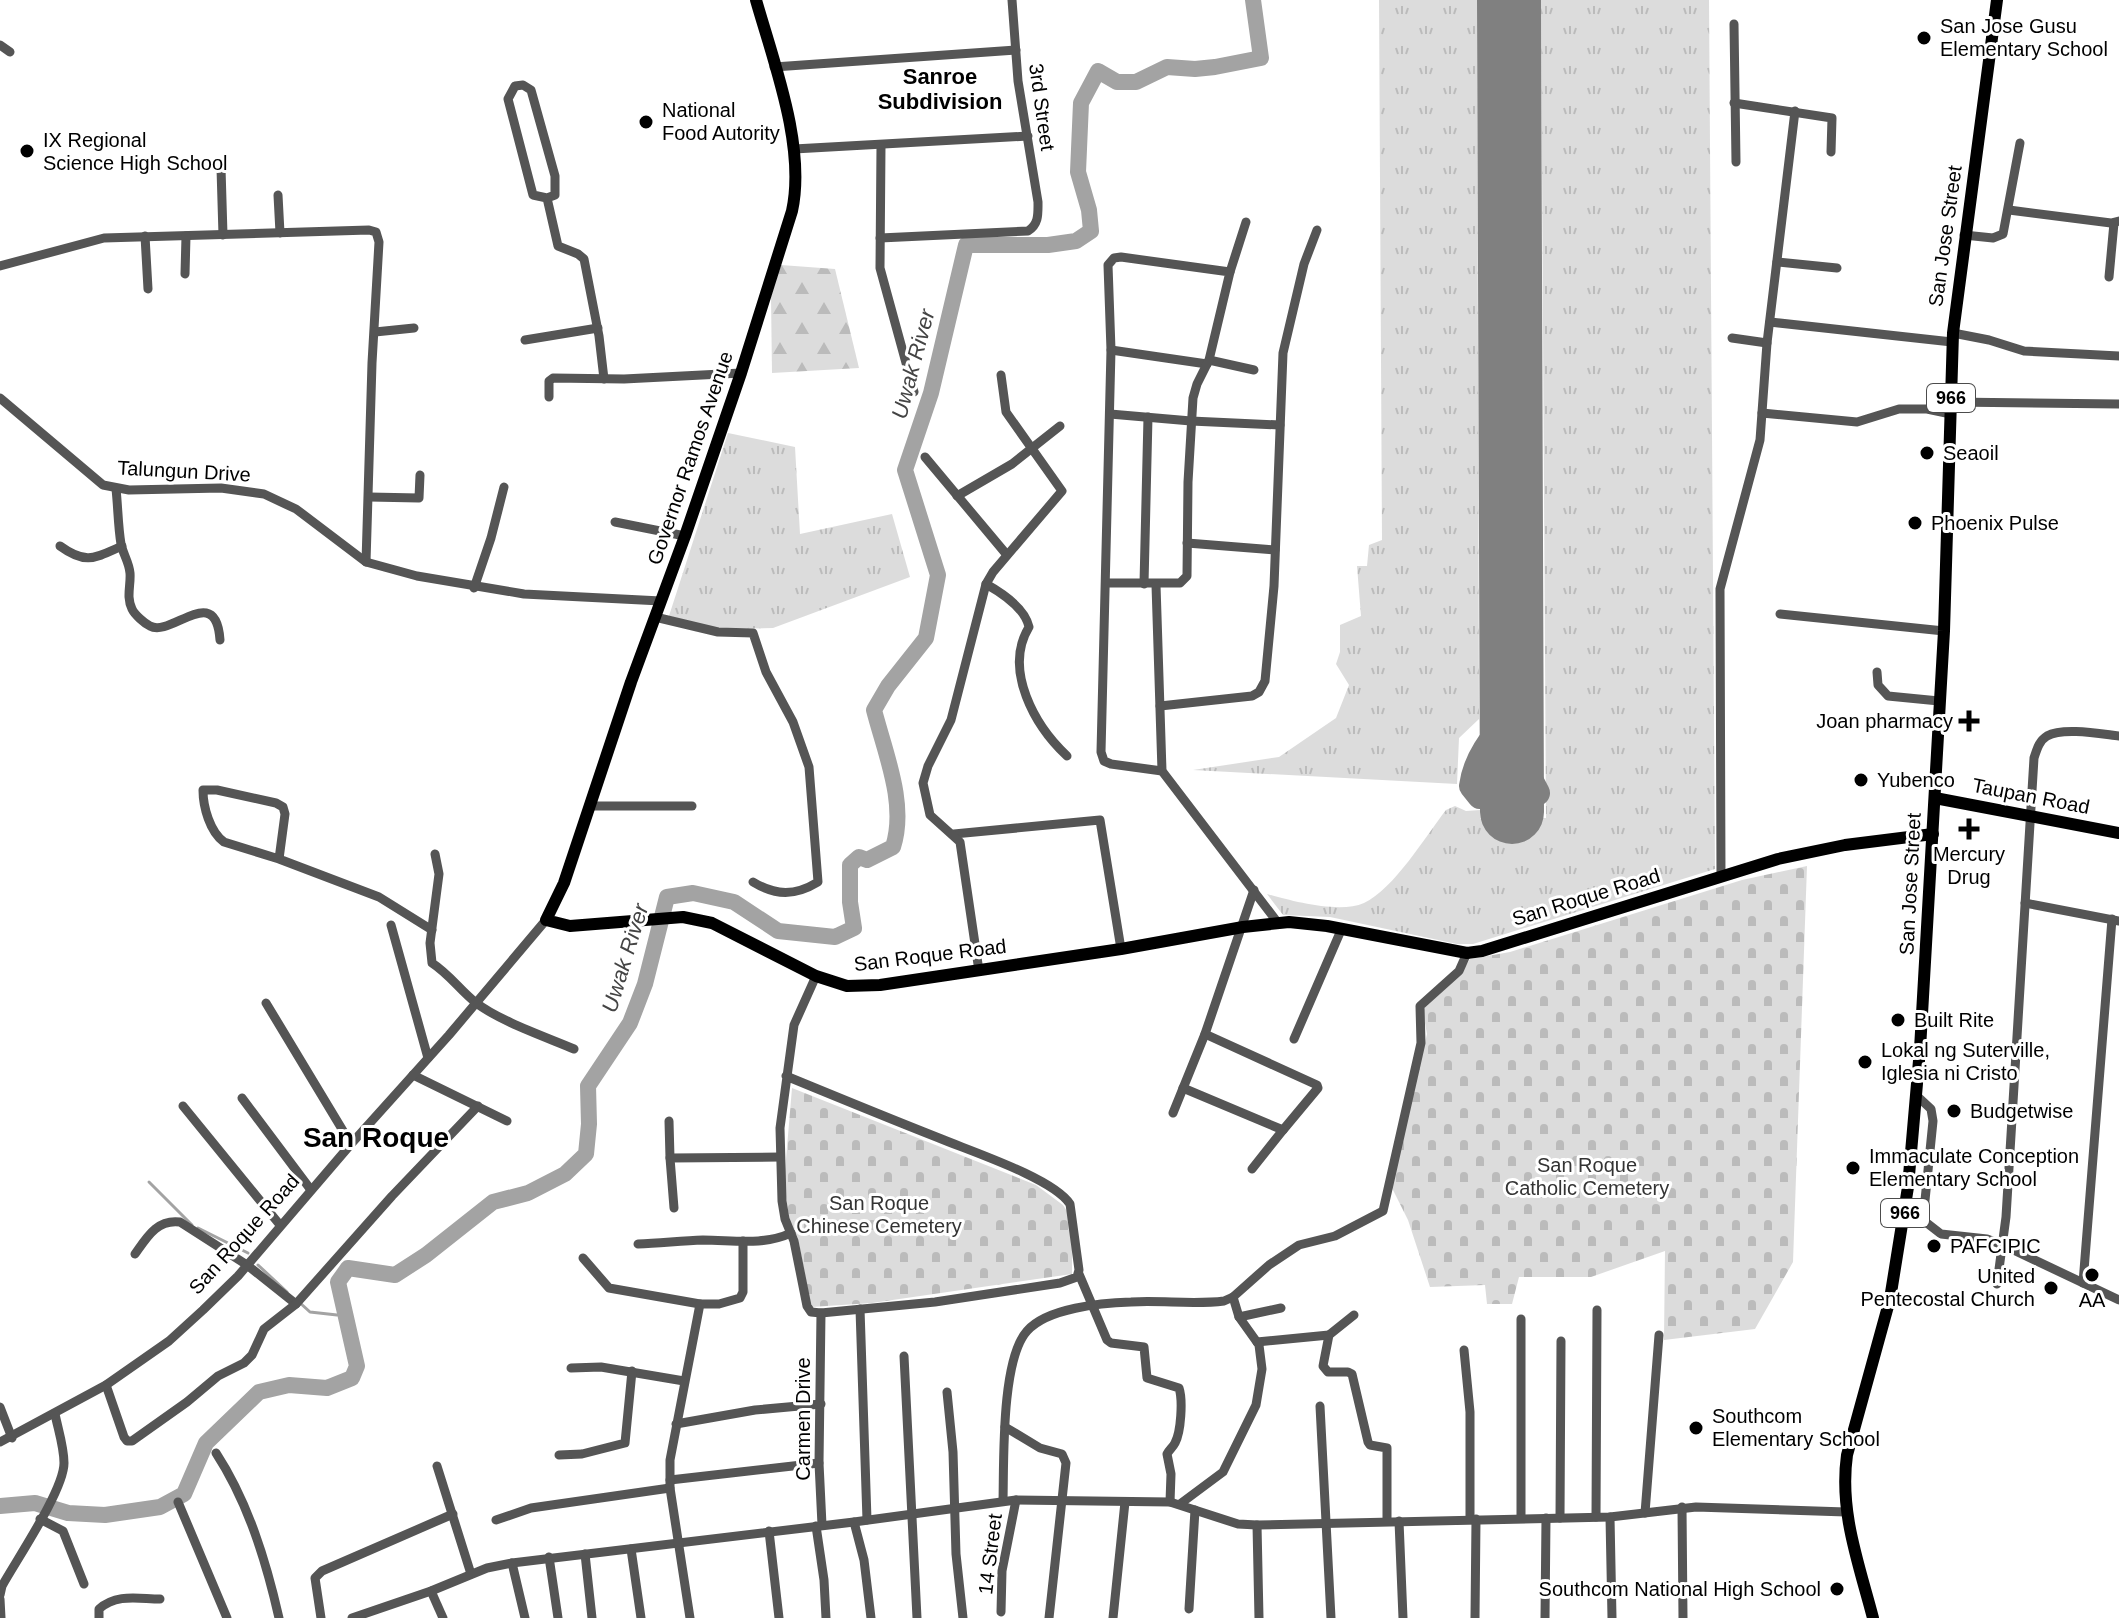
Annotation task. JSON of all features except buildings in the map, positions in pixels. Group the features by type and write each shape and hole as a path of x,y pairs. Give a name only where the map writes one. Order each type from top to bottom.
{"main road":[{"name":"Governor Ramos Avenue","path":"546,920 564,883 685,536 792,211 796,185 794,149 756,0"},
{"name":"San Jose Street","path":"1873,1618 1852,1544 1844,1474 1890,1299 1908,1187 1917,1096 1944,631 1952,338 1997,0"},
{"name":"Taupan Road","path":"1935,798 2119,833"},
{"name":"San Roque Road","path":"546,920 570,926 668,917 697,918 835,984 862,986 979,971 1278,923 1342,928 1467,953 1808,852 1933,834"}],"street":[{"name":"3rd Street","path":"880,238 1028,231 1034,227 1038,218 1018,81 1012,0"},
{"path":"1734,24 1736,162"},
{"path":"0,45 10,52"},
{"path":"774,67 1016,50"},
{"path":"523,85 531,90 555,176 555,195 547,198 533,195 529,184 508,99 515,86 523,85"},
{"path":"1734,103 1832,118 1831,152"},
{"path":"1721,876 1720,589 1758,454 1767,343 1795,111"},
{"path":"794,149 1028,136"},
{"path":"1964,235 1999,237 2003,234 2020,143"},
{"path":"881,146 880,268 914,392"},
{"path":"221,168 223,235"},
{"path":"278,195 280,233"},
{"path":"547,198 558,246 584,259 598,328 604,379"},
{"path":"2009,210 2117,222 2109,277"},
{"path":"1106,583 1156,585 1185,580 1193,398 1208,362 1246,222"},
{"path":"1160,706 1252,696 1259,692 1267,673 1285,340 1307,253 1317,230"},
{"path":"0,266 104,238 376,232 379,242 366,562"},
{"path":"145,236 148,289"},
{"path":"185,274 186,236"},
{"path":"1162,771 1111,764 1104,761 1101,752 1111,350 1108,265 1114,258 1230,272"},
{"path":"1777,262 1837,268"},
{"path":"1770,322 1989,340 2024,351 2119,356"},
{"path":"375,332 414,328"},
{"path":"525,340 598,328"},
{"path":"1732,338 1767,343"},
{"path":"1111,350 1254,370"},
{"path":"549,397 549,381 553,378 741,373"},
{"path":"979,971 960,842 930,815 923,783 951,720 986,584 1062,491 1006,412 1001,375"},
{"name":"Talungun Drive","path":"0,398 91,477 116,489 221,488 264,494 296,509 366,562 474,588 524,594 661,601"},
{"path":"1762,413 1857,422 1899,409 2119,404"},
{"path":"1110,414 1280,425"},
{"path":"1144,584 1148,417"},
{"path":"957,496 1012,464 1060,426"},
{"path":"925,457 1007,555"},
{"path":"369,497 419,498 420,475"},
{"path":"474,588 504,487"},
{"path":"116,489 122,546 131,577 128,595 132,610 160,630 182,617 200,613 210,616 216,622 220,640"},
{"path":"615,522 685,536"},
{"path":"1187,543 1275,550"},
{"path":"60,546 90,560 122,546"},
{"path":"986,584 1002,593 1027,620 1029,627 1023,637 1019,662 1025,692 1049,739 1067,756"},
{"path":"1156,585 1162,771 1278,923"},
{"path":"1780,614 1944,631"},
{"path":"655,617 718,632 753,633 766,672 801,741 809,767 818,882 787,893 770,892 753,882"},
{"path":"1877,672 1878,685 1888,696 1939,701"},
{"path":"1997,1284 2003,1245 2034,758 2039,744 2048,735 2063,732 2119,736"},
{"path":"279,859 285,814 283,807 217,790 203,790 209,820 217,837 224,842 379,897 432,930"},
{"path":"590,806 692,806"},
{"path":"954,834 1100,820 1121,949"},
{"path":"435,854 439,874 430,955 432,963 477,1003 574,1049"},
{"path":"1173,1113 1205,1034 1254,890"},
{"path":"2025,903 2115,920 2083,1283"},
{"name":"San Roque Road","path":"0,1442 106,1385 186,1327 247,1265 546,920"},
{"path":"391,925 428,1058"},
{"path":"1294,1039 1342,928"},
{"path":"1003,1501 1005,1427 1016,1355 1028,1330 1056,1312 1132,1302 1212,1303 1233,1297 1279,1257 1299,1245 1335,1236 1372,1218 1385,1206 1421,1043 1420,1006 1459,971 1467,953"},
{"path":"816,976 794,1025 786,1076 780,1157 785,1219 811,1312 935,1302 1060,1283 1079,1274"},
{"path":"266,1003 351,1144"},
{"path":"1205,1034 1317,1085 1318,1088 1252,1169"},
{"path":"413,1075 507,1121"},
{"path":"786,1076 1004,1165 1065,1197 1070,1204 1079,1274 1107,1340 1144,1347 1147,1378 1179,1388 1181,1393 1182,1407 1176,1442 1167,1454 1175,1503"},
{"path":"1183,1088 1283,1130"},
{"path":"1917,1096 1931,1109 1933,1121 1923,1220 1941,1234 1987,1239 2003,1245 2119,1300"},
{"path":"242,1098 311,1190"},
{"path":"183,1106 280,1225"},
{"path":"106,1385 124,1437 132,1441 225,1371 244,1363 252,1355 264,1329 296,1304 392,1196 478,1106"},
{"path":"669,1121 674,1208"},
{"path":"670,1158 780,1157"},
{"path":"135,1254 156,1227 175,1221 247,1265 296,1304"},
{"path":"638,1244 775,1240 791,1233"},
{"path":"583,1258 609,1288 700,1304 719,1304 740,1298 743,1292 743,1241"},
{"path":"1175,1503 1223,1472 1256,1405 1262,1369 1257,1342 1239,1317 1233,1297"},
{"path":"690,1618 670,1484 670,1452 700,1304"},
{"path":"1239,1317 1281,1308"},
{"path":"860,1309 867,1520"},
{"path":"1596,1517 1597,1310"},
{"name":"Carmen Drive","path":"821,1313 819,1526 826,1618"},
{"path":"1257,1342 1329,1335 1354,1315"},
{"path":"1521,1319 1521,1518"},
{"path":"1329,1335 1324,1371 1352,1374 1368,1442 1373,1446 1383,1446 1389,1452 1387,1521"},
{"path":"1645,1513 1659,1335"},
{"path":"1560,1518 1561,1341"},
{"path":"1464,1350 1470,1412 1475,1618"},
{"path":"904,1356 917,1618"},
{"path":"571,1368 601,1367 684,1381"},
{"path":"559,1455 582,1454 625,1443 632,1371"},
{"path":"947,1392 963,1618"},
{"path":"676,1424 755,1410 821,1404"},
{"path":"1320,1406 1331,1618"},
{"path":"0,1407 12,1438"},
{"path":"1,1618 2,1586 63,1473 64,1461 55,1414"},
{"path":"1005,1427 1040,1448 1062,1454 1066,1463 1049,1618"},
{"path":"216,1453 246,1507 271,1581 279,1618"},
{"path":"496,1520 531,1508 819,1463"},
{"path":"437,1466 471,1574"},
{"path":"352,1618 370,1615 471,1574 512,1563 1016,1500 1175,1503 1238,1524 1257,1525 1610,1517 1682,1507 1846,1512"},
{"name":"14 Street","path":"1001,1612 1002,1571 1016,1500"},
{"path":"178,1502 227,1618"},
{"path":"1113,1618 1125,1502"},
{"path":"1682,1507 1683,1618"},
{"path":"1189,1609 1195,1510"},
{"path":"321,1618 315,1578 322,1571 453,1514"},
{"path":"42,1516 63,1531 84,1584"},
{"path":"1610,1517 1612,1618"},
{"path":"1545,1618 1546,1518"},
{"path":"1399,1521 1403,1618"},
{"path":"854,1522 864,1560 871,1618"},
{"path":"1257,1525 1259,1618"},
{"path":"769,1531 779,1618"},
{"path":"631,1549 641,1618"},
{"path":"585,1554 592,1618"},
{"path":"549,1557 558,1618"},
{"path":"512,1563 525,1618"},
{"path":"431,1591 443,1618"},
{"path":"99,1618 99,1609 103,1604 127,1597 160,1599"}],"green space":[{"path":"1379,0 1477,0 1479,719 1459,738 1457,784 1193,770 1279,757 1336,718 1349,685 1336,664 1340,652 1340,625 1361,616 1357,566 1367,566 1369,545 1382,540"},
{"path":"1541,0 1709,0 1715,869 1473,944 1457,944 1330,917 1283,915 1267,894 1316,905 1342,907 1364,903 1398,875 1446,810 1455,806 1466,811 1480,810 1480,819 1546,818"},
{"path":"781,265 835,269 859,368 772,373 771,297"},
{"path":"728,433 795,447 800,534 892,514 910,577 773,628 720,629 669,616"},
{"name":"San Roque Catholic Cemetery","path":"1807,866 1793,1262 1755,1329 1664,1340 1665,1251 1591,1277 1519,1277 1512,1304 1487,1304 1485,1285 1430,1287 1408,1220 1391,1186 1427,1034 1423,1012 1426,1004 1461,974 1470,959 1510,952 1742,880"},
{"name":"San Roque Chinese Cemetery","path":"792,1088 1036,1185 1063,1205 1072,1219 1072,1274 872,1303 811,1307 798,1238 790,1224 784,1183"}],"waterway":[{"name":"Uwak River","path":"0,1506 35,1503 68,1513 105,1515 160,1507 184,1494 206,1443 259,1392 289,1385 327,1388 352,1378 357,1366 338,1282 348,1268 395,1275 426,1255 493,1202 528,1193 565,1174 586,1154 588,1086 630,1023 645,984 667,897 693,893 734,902 778,931 835,937 854,928 850,865 859,857 867,860 893,847 897,831 893,778 874,710 888,686 926,638 938,575 905,470 931,393 966,245 1048,245 1076,241 1091,231 1089,210 1078,172 1081,103 1098,71 1117,82 1136,82 1167,67 1195,69 1261,58 1253,0"},
{"path":"149,1182 192,1225"},
{"path":"198,1228 248,1253"},
{"path":"258,1265 287,1292"},
{"path":"299,1302 310,1312 337,1315"}],"taxiway":[{"path":"1511,717 1492,740 1477,766 1472,786 1480,796 1495,792 1512,757"},
{"path":"1500,782 1516,797 1526,798 1537,793 1511,743"}],"runway":[{"path":"1509,0 1512,812"}],"place":[{"name":"San Jose Gusu Elementary School","path":"1924,38"},
{"name":"National Food Autority","path":"646,122"},
{"name":"IX Regional Science High School","path":"27,151"},
{"name":"Seaoil","path":"1927,453"},
{"name":"Phoenix Pulse","path":"1915,523"},
{"name":"Joan pharmacy","path":"1969,721"},
{"name":"Yubenco","path":"1861,780"},
{"name":"Mercury Drug","path":"1969,829"},
{"name":"Built Rite","path":"1898,1020"},
{"name":"Lokal ng Suterville, Iglesia ni Cristo","path":"1865,1062"},
{"name":"Budgetwise","path":"1954,1111"},
{"name":"Immaculate Conception Elementary School","path":"1853,1168"},
{"name":"PAFCIPIC","path":"1934,1246"},
{"name":"AA","path":"2092,1275"},
{"name":"United Pentecostal Church","path":"2051,1288"},
{"name":"Southcom Elementary School","path":"1696,1428"},
{"name":"Southcom National High School","path":"1837,1589"}],"district":[{"name":"Sanroe Subdivision","path":"940,88"},
{"name":"San Roque","path":"376,1137"}]}
